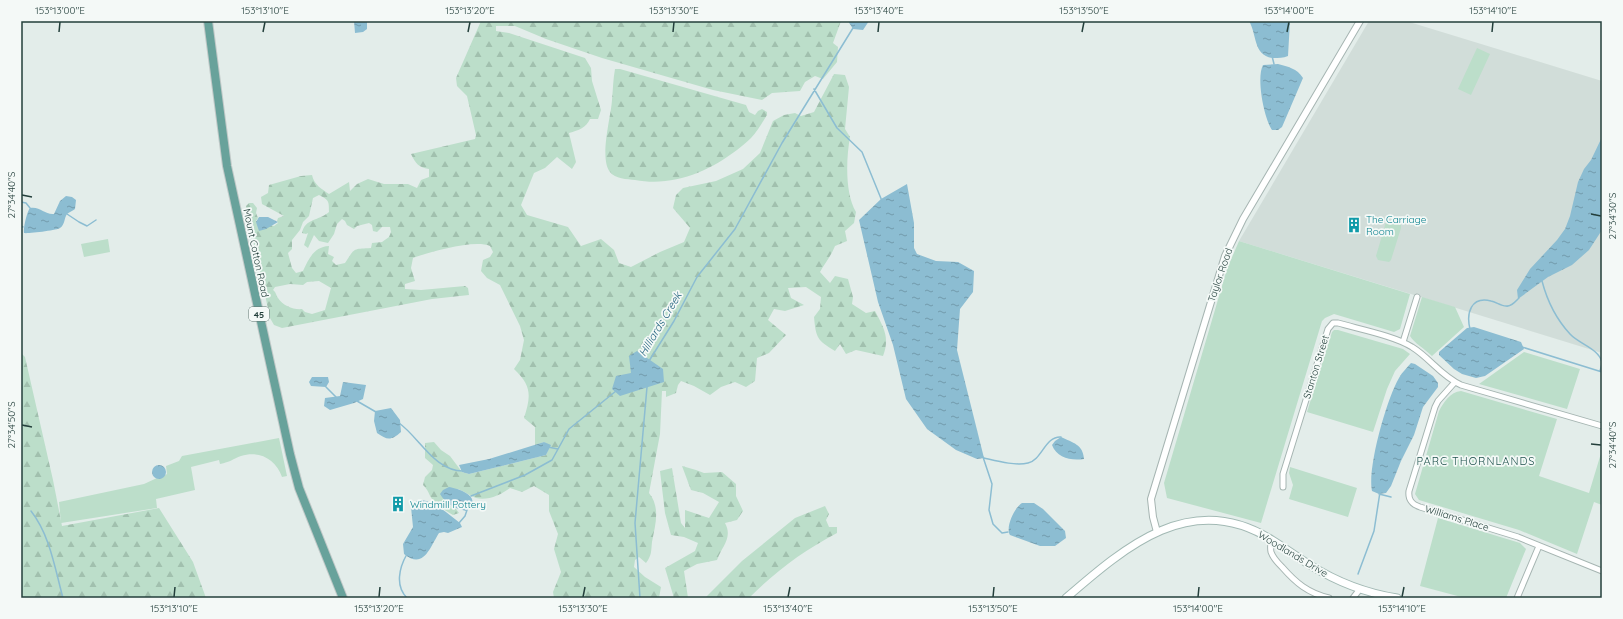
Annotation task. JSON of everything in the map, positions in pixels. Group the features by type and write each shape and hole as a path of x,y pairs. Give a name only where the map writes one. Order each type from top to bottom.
{"main road":[{"name":"Mount Cotton Road","path":"208,21 227,166 290,454 299,488 343,598"},
{"name":"Woodlands Drive","path":"1066,598 1094,574 1138,543 1157,532 1173,525 1190,521 1211,520 1241,525 1261,533 1325,574 1360,589 1398,598"}],"street":[{"name":"Taylor Road","path":"1157,532 1153,517 1151,499 1225,256 1242,219 1360,21"},
{"path":"1403,342 1417,297"},
{"name":"Stanton Street","path":"1283,487 1284,474 1330,325 1338,323 1403,342 1414,348 1447,378 1455,382 1602,426"},
{"name":"Williams Place","path":"1455,382 1438,401 1435,408 1408,498 1415,505 1518,537 1602,571"},
{"path":"1271,539 1271,551 1274,559 1291,578 1310,592 1329,598"},
{"path":"1517,598 1539,546"},
{"path":"1353,598 1360,589"}],"shaded area":[{"path":"1369,21 1406,21 1602,81 1602,353 1239,241"}],"green space":[{"path":"481,21 841,21 833,43 838,47 837,62 823,79 815,76 805,82 800,91 772,93 762,100 713,90 602,58 546,39 515,26 496,26 496,31 509,33 585,58 591,68 592,81 601,110 598,119 590,119 582,128 569,133 576,162 572,169 557,157 545,168 534,173 521,205 527,215 568,227 581,246 601,239 614,250 619,263 631,267 684,242 690,228 673,208 676,195 683,188 716,181 743,169 760,153 773,121 784,115 795,113 801,116 814,112 834,74 845,75 849,87 845,129 850,137 847,176 852,205 856,212 854,223 845,231 847,241 835,246 820,272 830,283 835,276 848,279 853,297 852,304 866,313 875,311 886,338 883,356 856,350 846,354 840,344 835,351 824,344 818,338 814,317 820,309 821,297 806,287 788,288 791,298 804,305 785,311 774,309 768,320 786,335 769,353 757,358 755,381 746,387 735,382 721,387 710,395 681,381 678,385 676,393 666,397 666,391 662,391 660,434 649,493 655,505 656,523 649,558 646,563 639,557 635,560 634,567 645,577 661,587 659,598 554,598 553,592 561,572 554,549 558,534 549,511 549,495 534,486 522,492 510,488 498,495 485,499 476,498 458,489 445,502 456,509 459,513 453,515 444,510 432,499 423,485 425,477 432,470 433,465 425,458 425,443 434,442 441,450 450,456 462,472 469,474 546,455 550,446 544,442 535,445 535,427 524,418 529,397 527,386 514,369 520,360 524,340 520,326 500,285 487,278 481,271 483,260 490,257 493,252 490,246 483,244 463,245 413,258 411,268 415,281 405,284 405,289 421,290 465,286 468,288 469,295 432,299 282,328 274,325 270,318 246,206 249,203 253,203 257,208 256,213 258,218 256,221 274,226 278,223 278,218 284,216 262,204 261,197 268,193 269,185 301,176 312,175 316,184 329,194 349,182 350,191 357,184 368,179 384,184 408,184 417,188 421,180 429,177 429,169 418,164 411,154 475,139 476,135 467,96 457,86 456,78","holes":["319,195 328,201 329,212 309,222 304,228 302,233 308,233 304,245 308,248 314,235 319,241 328,243 334,234 337,224 342,219 347,225 354,229 357,226 369,223 372,225 373,231 377,232 382,227 390,227 391,232 389,237 382,242 372,243 371,248 355,250 345,263 336,265 332,261 334,257 328,254 329,246 319,248 310,258 303,271 296,273 292,268 288,253 292,249 292,240 300,230 303,222 309,216 313,198","319,281 331,288 325,310 312,314 305,312 302,309 292,308 286,305 280,301 273,290 275,287 290,284 303,285 307,282"]},
{"path":"1477,48 1490,54 1471,95 1458,89"},
{"path":"615,69 620,69 746,105 749,112 755,115 762,109 767,112 767,115 751,138 726,158 702,171 676,179 649,182 618,177 610,172 607,166 606,157 606,137"},
{"path":"1392,219 1401,224 1401,228 1391,260 1389,262 1378,260 1376,256 1386,222"},
{"path":"108,239 110,252 84,257 81,244"},
{"path":"1239,241 1410,294 1400,329 1394,332 1334,314 1322,321 1261,523 1167,498 1164,483 1227,269"},
{"path":"1422,297 1455,307 1464,327 1432,356 1410,336"},
{"path":"1334,330 1403,349 1410,354 1395,371 1387,389 1373,432 1307,412 1332,332"},
{"path":"1524,352 1580,369 1567,409 1479,384"},
{"path":"21,353 25,357 62,526 159,508 193,562 206,598 21,598"},
{"path":"1461,391 1557,419 1539,476 1589,493 1602,450 1602,505 1594,502 1577,554 1519,530 1419,500 1415,494 1439,411 1451,395"},
{"path":"279,438 287,476 282,477 276,466 271,461 255,454 241,456 220,464 219,460 191,467 195,490 156,499 157,508 61,523 59,502 144,484 157,478 161,478 167,474 166,466 179,461 182,456"},
{"path":"682,466 704,473 722,472 736,484 736,496 743,511 737,520 725,523 728,533 727,538 717,560 697,564 684,571 688,598 674,598 665,568 695,551 698,543 684,537 671,535 665,513 660,471 672,468 681,523 685,528 685,510 709,518 719,502 703,493 691,490"},
{"path":"1290,467 1357,488 1348,517 1289,499 1293,485 1289,473"},
{"path":"825,506 829,514 826,520 829,527 837,527 837,533 790,562 749,598 705,598 742,561 795,518"},
{"path":"1438,518 1520,543 1526,549 1506,598 1465,598 1420,586"}],"water":[{"path":"354,21 367,21 367,29 363,32 355,33"},
{"path":"848,21 869,21 863,30 853,29"},
{"path":"1249,21 1290,21 1288,56 1273,58 1262,53 1256,44 1252,26"},
{"path":"1278,64 1295,70 1303,78 1282,127 1278,130 1272,130 1266,117 1260,79 1263,65"},
{"path":"1602,137 1602,230 1589,250 1572,265 1548,277 1518,299 1517,290 1530,269 1557,240 1565,229 1570,216 1578,182"},
{"path":"907,184 914,223 914,248 917,254 936,261 958,262 974,271 973,292 960,309 957,350 984,458 977,459 956,450 927,429 906,399 893,345 878,302 859,220 881,199"},
{"path":"66,196 72,197 76,200 75,209 67,214 62,227 49,231 24,233 30,208 37,208 54,214 60,201"},
{"path":"259,217 268,217 278,222 259,231 256,222"},
{"path":"1474,327 1521,342 1524,349 1485,376 1476,378 1462,374 1454,369 1439,355 1439,352 1467,328"},
{"path":"637,351 663,369 664,382 620,396 612,389 616,376 631,373 629,356"},
{"path":"1411,363 1433,376 1438,383 1438,387 1423,407 1414,435 1391,486 1386,493 1379,494 1372,491 1371,480 1372,466 1379,433 1394,388 1399,378"},
{"path":"312,377 328,377 329,382 326,387 311,386 309,382"},
{"path":"343,382 366,385 363,399 330,410 324,406 325,398 340,396"},
{"path":"391,408 400,420 401,432 392,438 386,438 377,433 374,421 375,411"},
{"path":"1061,437 1077,445 1082,450 1084,459 1069,459 1057,453 1052,445"},
{"path":"544,442 551,445 546,455 469,474 462,472 459,465 489,459"},
{"path":"156,465 162,465 166,469 166,475 162,479 156,479 152,475 152,469"},
{"path":"449,487 468,494 471,498 471,506 466,511 451,506 440,494 443,490"},
{"path":"419,500 430,502 441,508 460,523 462,527 448,533 439,533 426,555 417,559 411,558 404,554 403,544 413,527 411,507"},
{"path":"1022,503 1034,503 1043,509 1065,531 1066,538 1055,546 1040,546 1010,535 1010,522 1016,509"}],"waterway":[{"name":"Hilliards Creek","path":"649,361 674,321 697,277 735,229 782,143 853,28"},
{"path":"1272,56 1274,64"},
{"path":"814,89 837,128 862,152 882,201"},
{"path":"21,202 26,203 30,208"},
{"path":"67,214 87,226 96,220"},
{"path":"1542,281 1553,309 1565,328 1574,338 1597,353 1602,362"},
{"path":"1470,329 1469,317 1475,303 1484,300 1510,306 1519,298"},
{"path":"1522,347 1602,372"},
{"path":"1600,371 1602,364"},
{"path":"326,387 336,397"},
{"path":"640,598 635,523 647,387"},
{"name":"Hilliards Creek","path":"471,496 525,475 552,460 569,429 616,391"},
{"path":"357,401 376,412"},
{"path":"399,423 428,453 444,466 454,470 464,471"},
{"path":"984,458 1012,464 1028,463 1037,458 1051,440 1061,437"},
{"path":"548,447 558,449"},
{"path":"983,457 992,484 989,510 993,524 1002,533 1008,532"},
{"path":"1358,574 1374,531 1380,492"},
{"path":"1379,494 1391,497"},
{"name":"Hilliards Creek","path":"459,523 465,516 467,510"},
{"path":"31,511 38,520 47,541 63,598"},
{"name":"Hilliards Creek","path":"407,554 400,571 401,588 407,598"}],"place":[{"name":"The Carriage Room","path":"1354,225"},
{"name":"Windmill Pottery","path":"398,504"}],"district":[{"name":"PARC THORNLANDS","path":"1476,461"}]}
